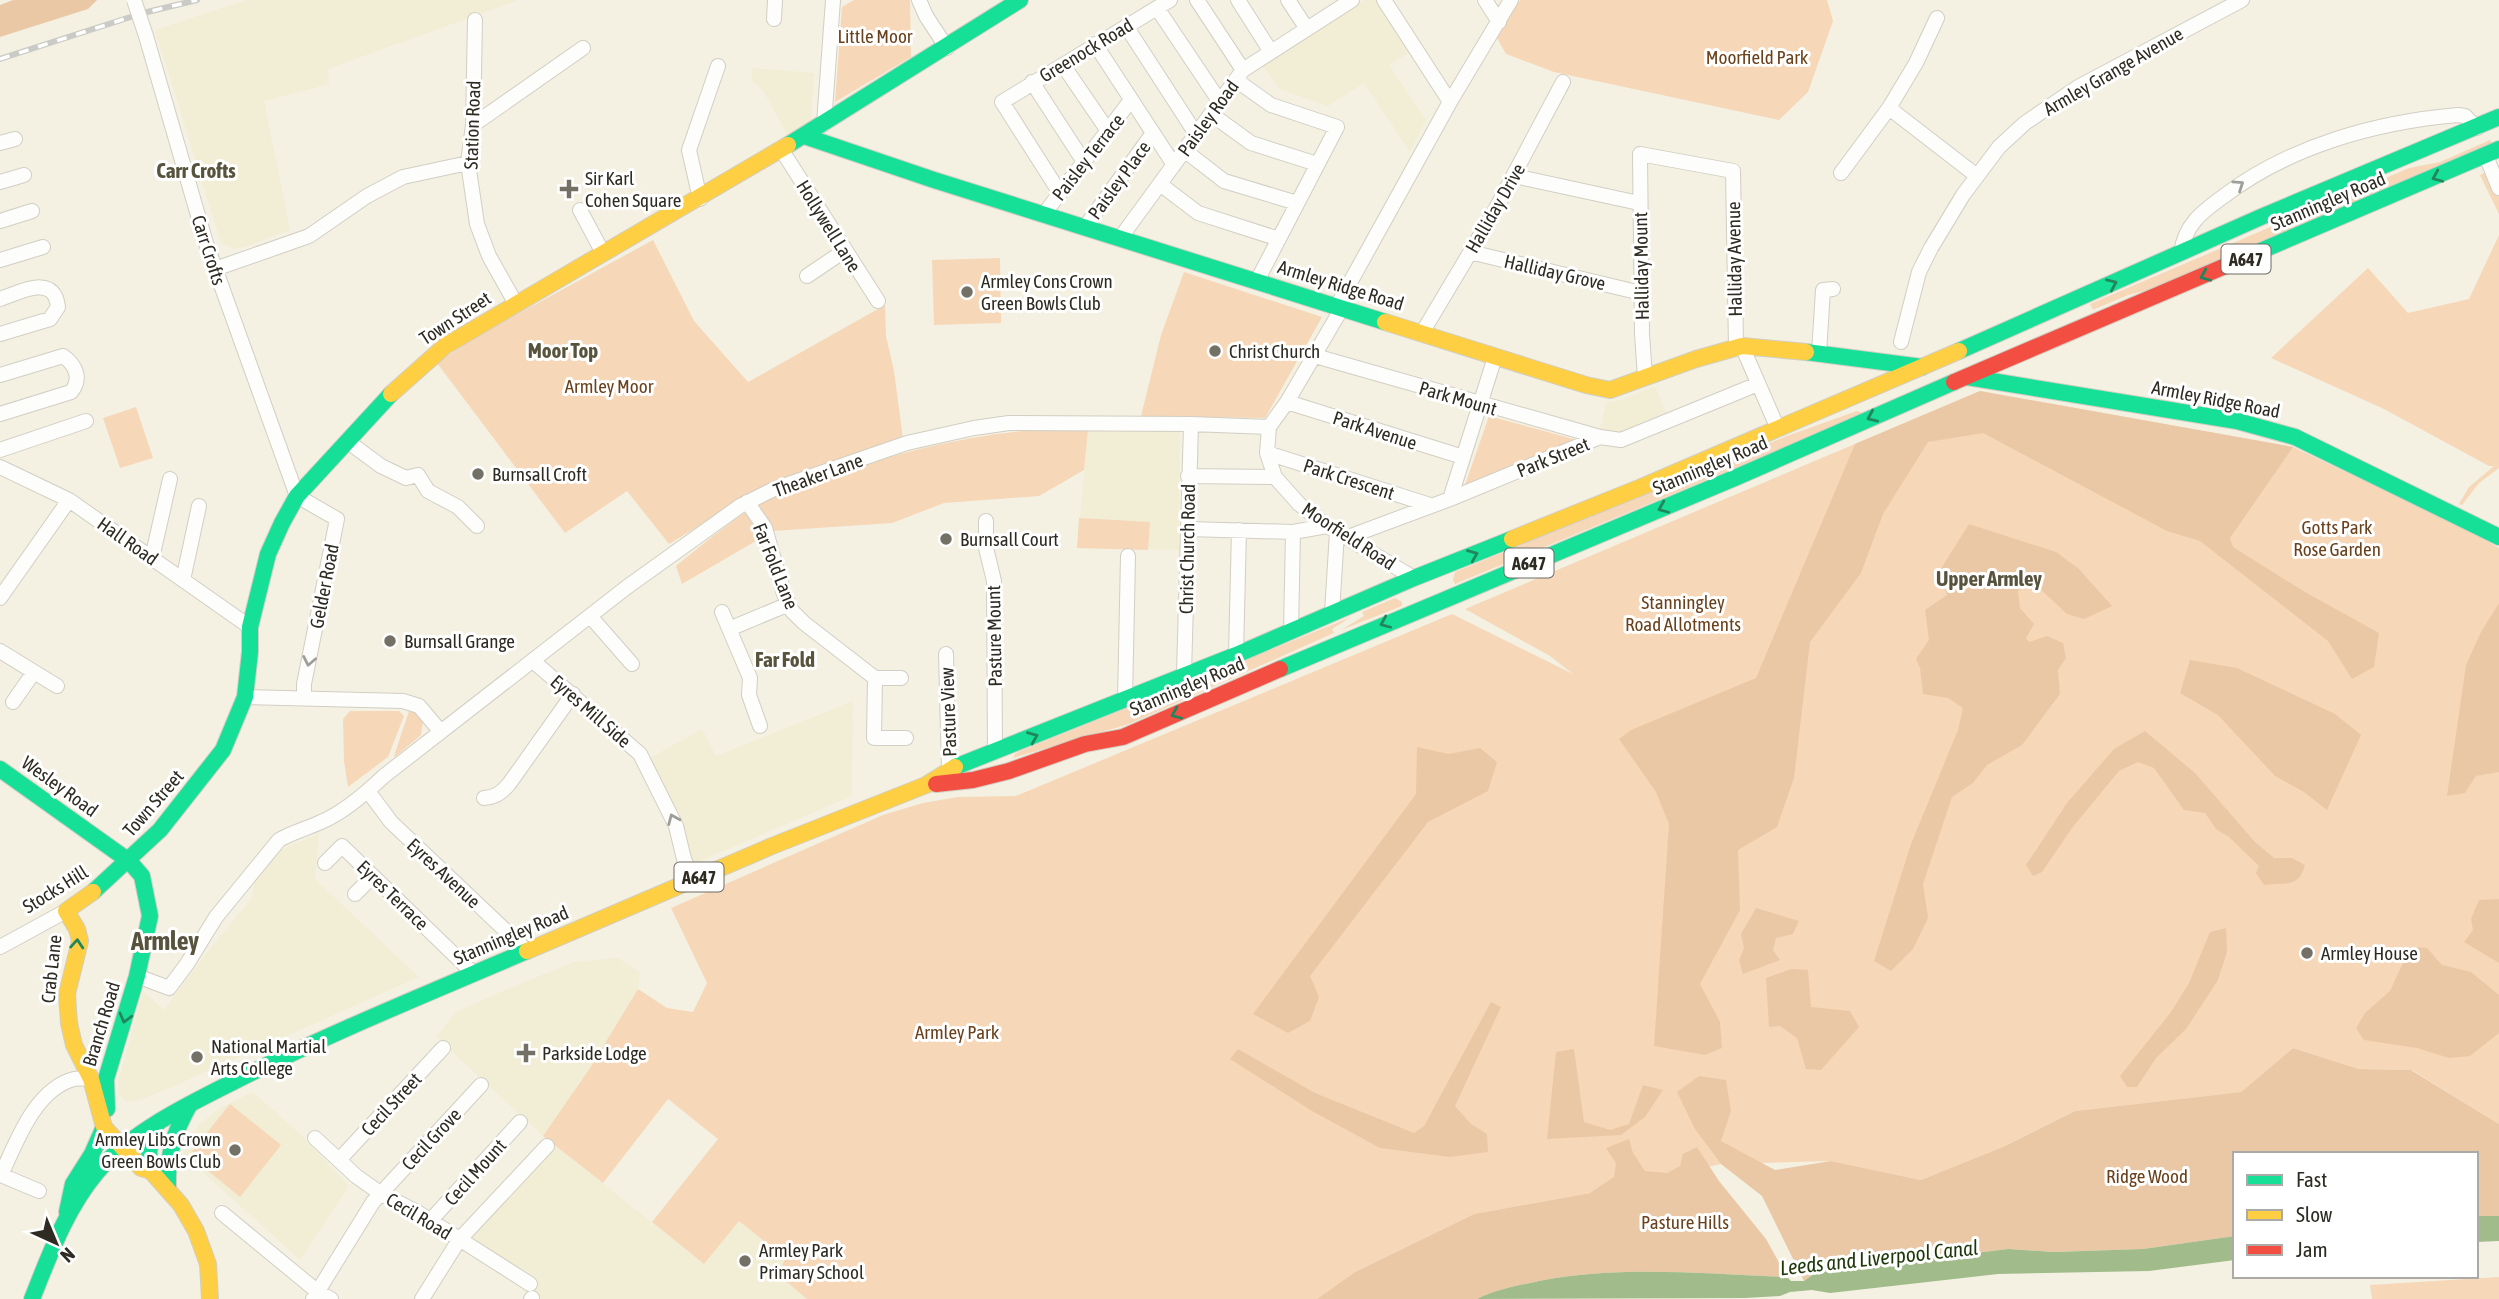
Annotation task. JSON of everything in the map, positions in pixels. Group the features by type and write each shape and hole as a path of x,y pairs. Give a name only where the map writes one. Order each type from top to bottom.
{"main road":[{"name":"Town Street","path":"129,861 181,806 223,750 245,697 250,627 268,554 297,496 400,384 434,354 603,253 700,199 947,48 1020,0"},
{"name":"Stanningley Road","path":"124,1147 190,1104 308,1044 526,950 772,846 926,785 949,770 1236,655 1410,580 1639,488 1888,382 2261,217 2477,128 2497,125"},
{"path":"2431,147 2455,149 2497,125"},
{"name":"Armley Ridge Road","path":"804,136 1495,357 1610,390 1739,346 1819,353 1922,367 1961,357 1974,357 2028,385"},
{"name":"Stanningley Road","path":"926,785 973,780 1009,771 1085,744 1123,737 2493,152"},
{"path":"2079,298 2086,313 2092,315 2130,298 2156,297"},
{"path":"1871,360 1880,367 1888,382 1934,390"},
{"name":"Armley Ridge Road","path":"1967,377 2237,421 2295,436 2499,537"},
{"path":"1430,572 1442,585 1442,599"},
{"path":"1410,580 1410,597 1420,608"},
{"name":"Wesley Road","path":"0,769 129,861"},
{"name":"Stocks Hill","path":"66,911 100,887 129,861"},
{"name":"Branch Road","path":"106,1163 107,1110 98,1082 137,976 150,916 142,876 129,861"},
{"name":"Crab Lane","path":"66,911 77,929 79,941 67,994 69,1023 74,1045 98,1082"},
{"path":"168,1188 167,1169 171,1140 190,1104"},
{"path":"151,1171 149,1151 157,1123"},
{"path":"68,1212 74,1184 108,1131 141,1168 151,1171 168,1188 196,1231 208,1264 210,1299"},
{"name":"A647","path":"32,1299 68,1212 106,1163 124,1147"}],"street":[{"name":"Carr Crofts","path":"135,0 215,269 297,496"},
{"path":"775,0 775,19"},
{"path":"824,124 833,0"},
{"path":"919,0 947,48"},
{"name":"Greenock Road","path":"1060,193 1002,102 1170,0"},
{"path":"1196,0 1239,75 1271,106 1337,127 1257,281"},
{"path":"1238,0 1271,52"},
{"path":"1288,0 1307,29"},
{"path":"1384,0 1450,102"},
{"path":"1485,0 1499,22"},
{"path":"1269,427 1315,356 1450,102 1511,0"},
{"name":"Armley Grange Avenue","path":"1901,342 1919,272 1945,223 1999,147 2025,123 2078,87 2222,4 2242,0"},
{"name":"Paisley Road","path":"1121,237 1239,75 1342,3"},
{"path":"1157,8 1220,102"},
{"path":"1841,173 1889,108 1916,63 1937,18"},
{"name":"Station Road","path":"475,20 473,125 468,163 477,224 489,256 516,304"},
{"path":"1126,26 1196,134"},
{"path":"1095,44 1174,165"},
{"path":"473,125 583,48"},
{"path":"1063,65 1108,131"},
{"path":"700,199 689,150 718,66"},
{"path":"1032,82 1084,162"},
{"name":"Halliday Drive","path":"1422,332 1514,176 1563,82"},
{"name":"Paisley Terrace","path":"1044,214 1131,100"},
{"path":"1889,108 1977,177"},
{"path":"1211,114 1251,144 1317,164"},
{"path":"2181,253 2183,238 2191,224 2206,209 2272,164 2323,144 2384,127 2458,115 2465,116 2477,128"},
{"name":"Paisley Place","path":"1085,227 1153,133"},
{"path":"0,143 15,139"},
{"name":"Hollywell Lane","path":"782,149 878,301"},
{"path":"1184,150 1224,181 1297,203"},
{"path":"2493,152 2499,188"},
{"name":"Halliday Mount","path":"1645,377 1639,204 1640,154 1733,171"},
{"path":"215,269 309,236 367,196 403,177 468,163"},
{"name":"Halliday Avenue","path":"1733,171 1739,346"},
{"path":"0,183 24,175"},
{"path":"1514,176 1639,204"},
{"path":"1160,184 1198,214 1279,239"},
{"path":"580,210 603,253"},
{"path":"0,221 33,211"},
{"path":"0,260 43,247"},
{"path":"807,276 844,251"},
{"name":"Halliday Grove","path":"1470,252 1641,293"},
{"path":"0,299 39,287 53,292 58,307 50,319 0,334"},
{"path":"1819,353 1823,290 1833,289"},
{"path":"1739,346 1778,429"},
{"path":"0,374 63,356 75,369 77,385 71,392 0,415"},
{"name":"Park Mount","path":"1315,356 1480,405 1601,437"},
{"path":"1450,499 1495,357"},
{"name":"Park Street","path":"1188,529 1337,532 1450,499 1601,437 1620,440 1758,384"},
{"name":"Park Avenue","path":"1287,402 1463,457"},
{"path":"0,450 86,421"},
{"name":"Theaker Lane","path":"137,976 169,988 216,917 279,840 323,821 368,792 384,776 590,616 747,502 774,489 907,443 974,428 1009,423 1269,427"},
{"name":"Christ Church Road","path":"1184,674 1191,424"},
{"name":"Moorfield Road","path":"1269,427 1267,453 1275,477 1299,504 1410,580"},
{"path":"347,441 380,466 406,478 418,475 428,491 458,507 477,526"},
{"name":"Park Crescent","path":"1267,453 1430,505"},
{"name":"Hall Road","path":"0,467 69,500 250,627"},
{"path":"1188,476 1275,477"},
{"path":"152,558 170,479"},
{"name":"Gelder Road","path":"297,496 337,519 304,684 304,697"},
{"path":"0,598 69,500"},
{"name":"Far Fold Lane","path":"747,502 765,528 789,604 804,623 874,678"},
{"path":"183,580 199,506"},
{"name":"Pasture Mount","path":"986,521 986,548 994,582 995,752"},
{"path":"1236,655 1240,530"},
{"path":"1291,631 1293,532"},
{"path":"1332,613 1337,532"},
{"path":"1125,700 1128,556"},
{"path":"729,629 789,604"},
{"path":"722,612 750,678 749,695 760,726"},
{"path":"590,616 632,664"},
{"name":"Pasture View","path":"946,654 949,770"},
{"path":"2,655 57,686"},
{"name":"Eyres Mill Side","path":"533,661 634,747 646,761 676,826 684,859 693,880"},
{"path":"13,702 34,672"},
{"path":"901,678 874,678 874,738 905,738"},
{"path":"484,798 501,793 509,784 573,694"},
{"path":"245,697 403,701 419,706 441,732"},
{"name":"Eyres Avenue","path":"368,792 391,822 526,950"},
{"name":"Eyres Terrace","path":"325,863 342,846 473,973"},
{"path":"355,894 373,876"},
{"name":"Stocks Hill","path":"0,947 66,911"},
{"name":"Cecil Street","path":"339,1160 443,1048"},
{"path":"38,1191 1,1175 26,1122 54,1090 74,1079 98,1082"},
{"name":"Cecil Grove","path":"321,1297 380,1193 481,1085"},
{"name":"Cecil Mount","path":"430,1221 520,1122"},
{"name":"Cecil Road","path":"315,1138 380,1193 459,1240 531,1294"},
{"path":"422,1299 459,1240 547,1146"},
{"path":"222,1213 321,1297"}],"shaded area":[{"path":"246,0 518,0 328,69 329,84 264,101 290,230 234,249 221,243 155,30"},
{"path":"1364,0 1378,0 1410,52 1389,65 1426,120 1410,152 1364,83 1328,106 1279,89 1263,66"},
{"path":"752,68 814,73 811,123 788,136 764,92 752,81"},
{"path":"1655,386 1666,413 1611,435 1599,432 1607,402 1617,401"},
{"path":"1088,430 1180,431 1179,550 1077,548"},
{"path":"853,701 852,796 693,864 650,758 702,729 716,756"},
{"path":"319,834 315,879 419,977 165,1090 140,1100 124,1100 118,1093 119,1079 143,991 164,1010 252,898 254,884 283,848"},
{"name":"Parkside Lodge","path":"618,958 640,972 638,989 590,1068 543,1136 436,1037 456,1012 498,993 574,962"},
{"path":"253,1092 299,1133 349,1186 300,1260 183,1154 198,1126 220,1108"},
{"path":"556,1146 704,1264 739,1221 785,1258 780,1275 807,1299 542,1299 527,1289 536,1277 470,1238"},
{"path":"2478,1216 2499,1216 2499,1241 2478,1242"},
{"path":"2233,1236 2233,1260 2149,1271 1998,1274 1830,1293 1812,1290 1780,1296 1745,1298 1477,1299 1500,1290 1539,1281 1601,1273 1694,1273 1787,1277 1791,1281 1804,1281 1815,1273 2008,1249 2054,1252 2143,1249"}],"green space":[{"path":"13,0 97,0 88,9 0,37 0,5"},
{"name":"Little Moor","path":"854,0 910,0 911,57 835,102 842,7"},
{"name":"Moorfield Park","path":"1520,0 1827,0 1833,21 1808,92 1779,120 1554,72 1506,54 1497,38"},
{"path":"2490,140 2493,146 2167,285 2128,295 2093,310 2090,304 2409,168 2440,162"},
{"path":"2498,167 2499,169 2499,214 2480,175"},
{"path":"2499,235 2499,468 2479,483 2462,505 2459,504 2469,487 2494,466 2489,466 2384,409 2271,358 2368,268 2408,313 2469,299"},
{"name":"Armley Moor","path":"653,240 694,321 748,382 885,305 886,336 894,371 903,439 771,482 669,544 627,491 565,533 437,363 472,339"},
{"name":"Armley Cons Crown Green Bowls Club","path":"1000,258 1001,323 934,325 932,260"},
{"path":"1184,272 1322,317 1265,418 1141,416 1161,335"},
{"path":"1980,391 2293,447 2463,527 2499,548 2499,1124 2412,1070 2359,1069 2293,1048 2241,1092 2075,1111 2005,1146 1921,1180 1831,1161 1721,1164 1590,1193 1474,1214 1355,1272 1317,1299 807,1299 779,1275 785,1258 739,1221 704,1264 652,1222 718,1139 668,1099 603,1183 543,1136 590,1068 638,989 667,1008 693,1012 707,983 671,908 883,815 923,803 958,797 1016,796 1452,614 1573,674 1550,656 1465,609"},
{"path":"1980,391 2293,447 2230,538 2233,547 2305,592 2379,633 2374,667 2352,679 2328,641 2200,541 2167,531 1983,433 1928,442 1883,514 1861,573 1810,642 1794,778 1777,827 1738,850 1740,910 1700,984 1720,1022 1722,1048 1705,1055 1654,1046 1669,824 1656,792 1619,739 1631,730 1756,678 1855,444"},
{"path":"136,407 153,458 120,468 103,418"},
{"path":"1857,411 1866,414 1455,584 1453,580 1455,572 1787,436"},
{"path":"1489,416 1577,440 1465,485"},
{"path":"1034,430 1088,430 1084,470 1039,496 944,503 892,523 773,531 682,584 676,566 734,520 778,494 878,460 929,447 981,436"},
{"path":"1079,518 1150,522 1148,550 1077,548"},
{"path":"1969,524 2056,552 2079,569 2112,606 2084,619 2067,614 2035,584 2026,585 2018,591 2020,608 2034,624 2026,638 2029,642 2047,636 2063,643 2066,658 2058,670 2060,694 2022,745 1987,765 1973,783 1952,797 1923,884 1928,918 1913,949 1891,971 1874,961 1911,844 1958,730 1963,708 1948,698 1923,694 1920,668 1916,659 1929,640 1925,610 1947,595 1940,570"},
{"path":"1395,598 1402,602 1402,606 1341,630 1364,616 1362,612"},
{"path":"2499,603 2499,772 2476,776 2465,793 2447,796 2466,665 2481,632"},
{"path":"1351,617 1332,629 1334,633 1129,724 1013,758 1016,753"},
{"path":"2190,660 2237,668 2335,714 2361,735 2327,810 2304,792 2275,776 2218,715 2180,693"},
{"path":"410,708 423,722 421,735 395,757 394,756"},
{"path":"350,711 399,711 404,716 388,757 348,787 343,719"},
{"path":"2145,731 2195,773 2255,842 2274,858 2292,858 2305,865 2299,878 2289,883 2264,885 2256,873 2259,866 2229,837 2216,829 2205,813 2184,810 2154,768 2138,762 2119,771 2072,828 2042,872 2033,876 2026,865 2067,803 2114,749"},
{"path":"1417,747 1449,754 1480,748 1497,762 1488,791 1428,822 1310,976 1319,997 1310,1021 1288,1033 1253,1014 1416,794"},
{"path":"2499,899 2499,963 2464,942 2473,930 2471,919 2479,900"},
{"path":"1756,908 1799,921 1793,934 1776,938 1773,950 1780,960 1743,974 1739,960 1744,948 1741,934"},
{"path":"2226,928 2227,952 2218,980 2186,1029 2156,1058 2137,1087 2127,1087 2120,1076 2171,1012 2189,983 2210,932"},
{"path":"2417,947 2427,948 2442,965 2471,972 2499,995 2499,1033 2470,1056 2449,1058 2417,1048 2364,1040 2356,1028 2365,1013 2390,991 2402,965"},
{"path":"1791,969 1808,970 1811,1007 1850,1011 1859,1027 1821,1070 1806,1069 1797,1038 1780,1026 1769,1027 1766,978"},
{"path":"1491,1002 1501,1007 1455,1106 1471,1124 1487,1134 1488,1152 1450,1157 1380,1148 1312,1111 1230,1059 1238,1049 1315,1093 1414,1133 1424,1126"},
{"name":"Ridge Wood","path":"2293,1048 2359,1069 2411,1070 2499,1124 2499,1216 2478,1216 2478,1152 2233,1152 2233,1236 2143,1249 2054,1252 2008,1249 1815,1273 1804,1281 1762,1196 1721,1164 1695,1129 1677,1092 1699,1076 1726,1080 1731,1111 1721,1141 1775,1170 1831,1161 1921,1180 2005,1146 2075,1111 2241,1092"},
{"path":"1574,1049 1584,1122 1610,1130 1629,1124 1643,1085 1663,1090 1645,1117 1621,1135 1547,1139 1556,1052"},
{"name":"Armley Libs Crown Green Bowls Club","path":"230,1104 281,1145 240,1197 189,1155"},
{"name":"Pasture Hills","path":"1629,1139 1633,1153 1645,1171 1667,1173 1680,1166 1683,1154 1697,1147 1719,1181 1766,1239 1787,1277 1663,1272 1601,1273 1539,1281 1500,1290 1477,1299 1317,1299 1355,1272 1474,1214 1590,1193 1614,1177 1616,1163 1606,1148"},
{"path":"2499,1277 2499,1299 2372,1299 2370,1285"}],"railway":[{"path":"0,59 143,13 197,0"}],"traffic: fast":[{"path":"788,145 1020,0"},
{"path":"1959,351 2261,217 2499,117"},
{"path":"804,136 934,180 1385,322"},
{"path":"2223,267 2499,149"},
{"path":"1806,352 1922,367"},
{"path":"1967,377 2237,421 2295,437 2499,537"},
{"path":"1280,669 1737,477 1954,382"},
{"path":"93,892 160,830 223,750 245,697 250,627 268,554 282,523 297,496 391,394"},
{"path":"955,767 1236,655 1512,539"},
{"path":"0,769 129,861 142,876 150,916 137,976 106,1079 107,1109"},
{"path":"32,1299 76,1201 97,1172 143,1132 199,1099 307,1046 527,951"},
{"path":"168,1188 173,1144 190,1104"},
{"path":"151,1171 149,1151 157,1123"},
{"path":"67,1212 73,1184 92,1154 104,1127"}],"traffic: slow":[{"path":"391,394 445,346 788,145"},
{"path":"1385,322 1586,385 1610,390 1696,359 1742,346 1806,352"},
{"path":"1512,539 1639,488 1959,351"},
{"path":"527,951 772,846 926,785 955,767"},
{"path":"93,892 66,911 77,929 80,941 67,994 74,1045 91,1079 104,1127 141,1168 151,1171 181,1205 196,1231 208,1264 210,1299"}],"traffic: jam":[{"path":"1954,382 2223,267"},
{"path":"936,784 973,780 1009,771 1085,744 1123,737 1280,669"}],"place":[{"name":"Sir Karl Cohen Square","path":"569,189"},
{"name":"Armley Cons Crown Green Bowls Club","path":"967,292"},
{"name":"Christ Church","path":"1215,351"},
{"name":"Burnsall Croft","path":"478,474"},
{"name":"Burnsall Court","path":"946,539"},
{"name":"Burnsall Grange","path":"390,641"},
{"name":"Armley House","path":"2307,953"},
{"name":"Parkside Lodge","path":"526,1053"},
{"name":"National Martial Arts College","path":"197,1057"},
{"name":"Armley Libs Crown Green Bowls Club","path":"235,1150"},
{"name":"Armley Park Primary School","path":"745,1261"}],"district":[{"name":"Carr Crofts","path":"196,170"},
{"name":"Moor Top","path":"563,350"},
{"name":"Upper Armley","path":"1989,578"},
{"name":"Far Fold","path":"785,659"},
{"name":"Armley","path":"165,941"}],"park label":[{"name":"Gotts Park Rose Garden","path":"2337,538"},
{"name":"Stanningley Road Allotments","path":"1683,613"},
{"name":"Armley Park","path":"957,1032"}],"water label":[{"name":"Leeds and Liverpool Canal","path":"1879,1257"}]}
